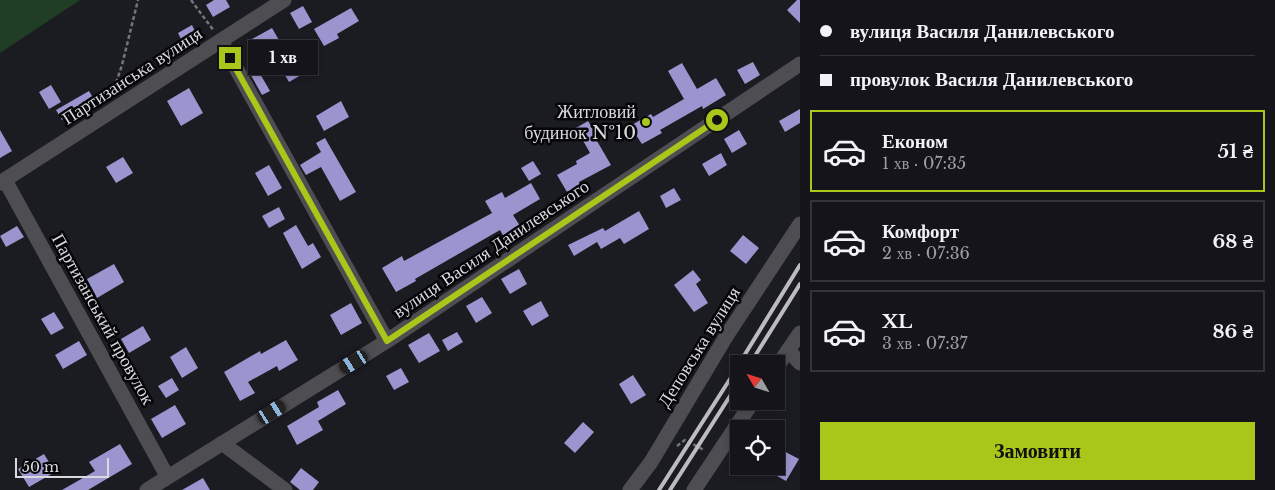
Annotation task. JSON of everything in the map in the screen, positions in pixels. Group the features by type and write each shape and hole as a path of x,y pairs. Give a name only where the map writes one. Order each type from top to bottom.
{"street":[{"name":"Партизанська вулиця","path":"2,182 284,0"},
{"path":"221,41 387,341"},
{"name":"вулиця Василя Данилевського","path":"147,490 387,341 800,64"},
{"name":"Партизанський провулок","path":"2,182 167,476"},
{"name":"Деповська вулиця","path":"630,490 654,457 727,335 800,224"},
{"path":"785,355 800,333"},
{"path":"788,350 800,363"},
{"path":"694,490 747,410"},
{"path":"222,443 285,490"}],"path":[{"path":"113,110 111,100 138,0"},
{"path":"191,0 221,41"},
{"path":"654,457 672,449 685,440 704,451 714,441 727,440"}],"green space":[{"path":"0,0 80,0 0,53"}],"building":[{"path":"214,0 226,0 230,7 213,17 206,5"},
{"path":"797,0 800,0 800,23 787,10"},
{"path":"303,6 312,22 299,29 290,13"},
{"path":"351,8 359,21 337,34 339,38 324,46 314,29"},
{"path":"192,25 197,35 183,43 178,33"},
{"path":"272,28 287,54 301,46 313,68 289,82 270,49 261,54 252,39"},
{"path":"753,62 760,75 745,84 737,70"},
{"path":"682,63 697,89 716,78 726,95 703,109 702,106 660,130 662,133 642,144 630,126 651,114 653,117 684,99 668,71"},
{"path":"255,65 270,91 262,95 248,70"},
{"path":"51,85 61,102 49,109 39,92"},
{"path":"189,88 203,113 181,126 167,101"},
{"path":"89,91 95,101 62,120 56,110"},
{"path":"341,101 349,117 324,131 316,116"},
{"path":"800,109 800,123 785,132 779,121"},
{"path":"588,121 600,140 597,141 611,165 579,182 580,185 567,192 557,175 577,164 576,161 590,153 576,128"},
{"path":"0,130 12,151 0,158"},
{"path":"739,130 747,144 732,153 724,139"},
{"path":"325,138 356,192 340,201 321,167 306,175 300,165 321,152 316,143"},
{"path":"721,153 727,165 709,176 702,164"},
{"path":"123,157 133,173 116,183 106,167"},
{"path":"533,161 541,174 529,181 521,168"},
{"path":"269,165 282,188 268,196 255,173"},
{"path":"531,183 540,199 513,215 522,229 505,239 500,230 396,292 382,268 402,256 404,261 492,213 485,201 502,192 505,198"},
{"path":"674,188 681,200 666,208 660,196"},
{"path":"279,207 285,219 269,228 262,216"},
{"path":"639,211 649,229 624,244 620,238 601,249 597,242 574,256 568,245 603,228 605,231"},
{"path":"296,225 308,246 313,243 321,257 302,269 283,233"},
{"path":"17,226 24,237 6,247 0,236"},
{"path":"743,235 759,248 746,264 730,251"},
{"path":"114,264 124,282 97,298 87,279"},
{"path":"519,269 527,284 510,294 501,279"},
{"path":"693,270 701,280 696,284 708,303 694,312 674,285"},
{"path":"482,297 492,313 476,323 466,306"},
{"path":"541,301 549,316 532,326 523,311"},
{"path":"351,303 362,323 341,335 330,315"},
{"path":"54,312 64,328 51,335 41,319"},
{"path":"143,326 151,340 129,353 121,339"},
{"path":"457,332 463,342 448,351 442,340"},
{"path":"429,333 440,351 419,363 408,345"},
{"path":"286,340 298,360 279,371 277,366 248,382 255,393 240,401 224,372 260,351 261,354"},
{"path":"79,341 87,355 63,369 55,355"},
{"path":"186,347 198,368 182,378 170,357"},
{"path":"401,368 409,382 394,390 386,376"},
{"path":"633,375 646,395 631,404 619,384"},
{"path":"172,378 179,390 166,398 158,386"},
{"path":"338,390 346,404 318,421 323,430 297,445 287,426 319,407 317,402"},
{"path":"175,405 186,424 162,438 151,419"},
{"path":"583,422 594,432 575,453 564,443"},
{"path":"120,444 132,464 88,490 62,490 95,471 89,462"},
{"path":"785,452 799,459 786,481 775,475 785,475"},
{"path":"44,454 55,472 29,487 18,469"},
{"path":"301,468 319,482 313,490 300,490 290,482"},
{"path":"203,478 210,490 182,490"}],"railway":[{"path":"745,355 800,265"},
{"path":"756,355 800,284"},
{"path":"659,490 730,379"},
{"path":"670,490 730,396"}],"place":[{"name":"Житловий будинок №10","path":"646,122"}],"route":[{"path":"230,58 387,341 717,120"}]}
